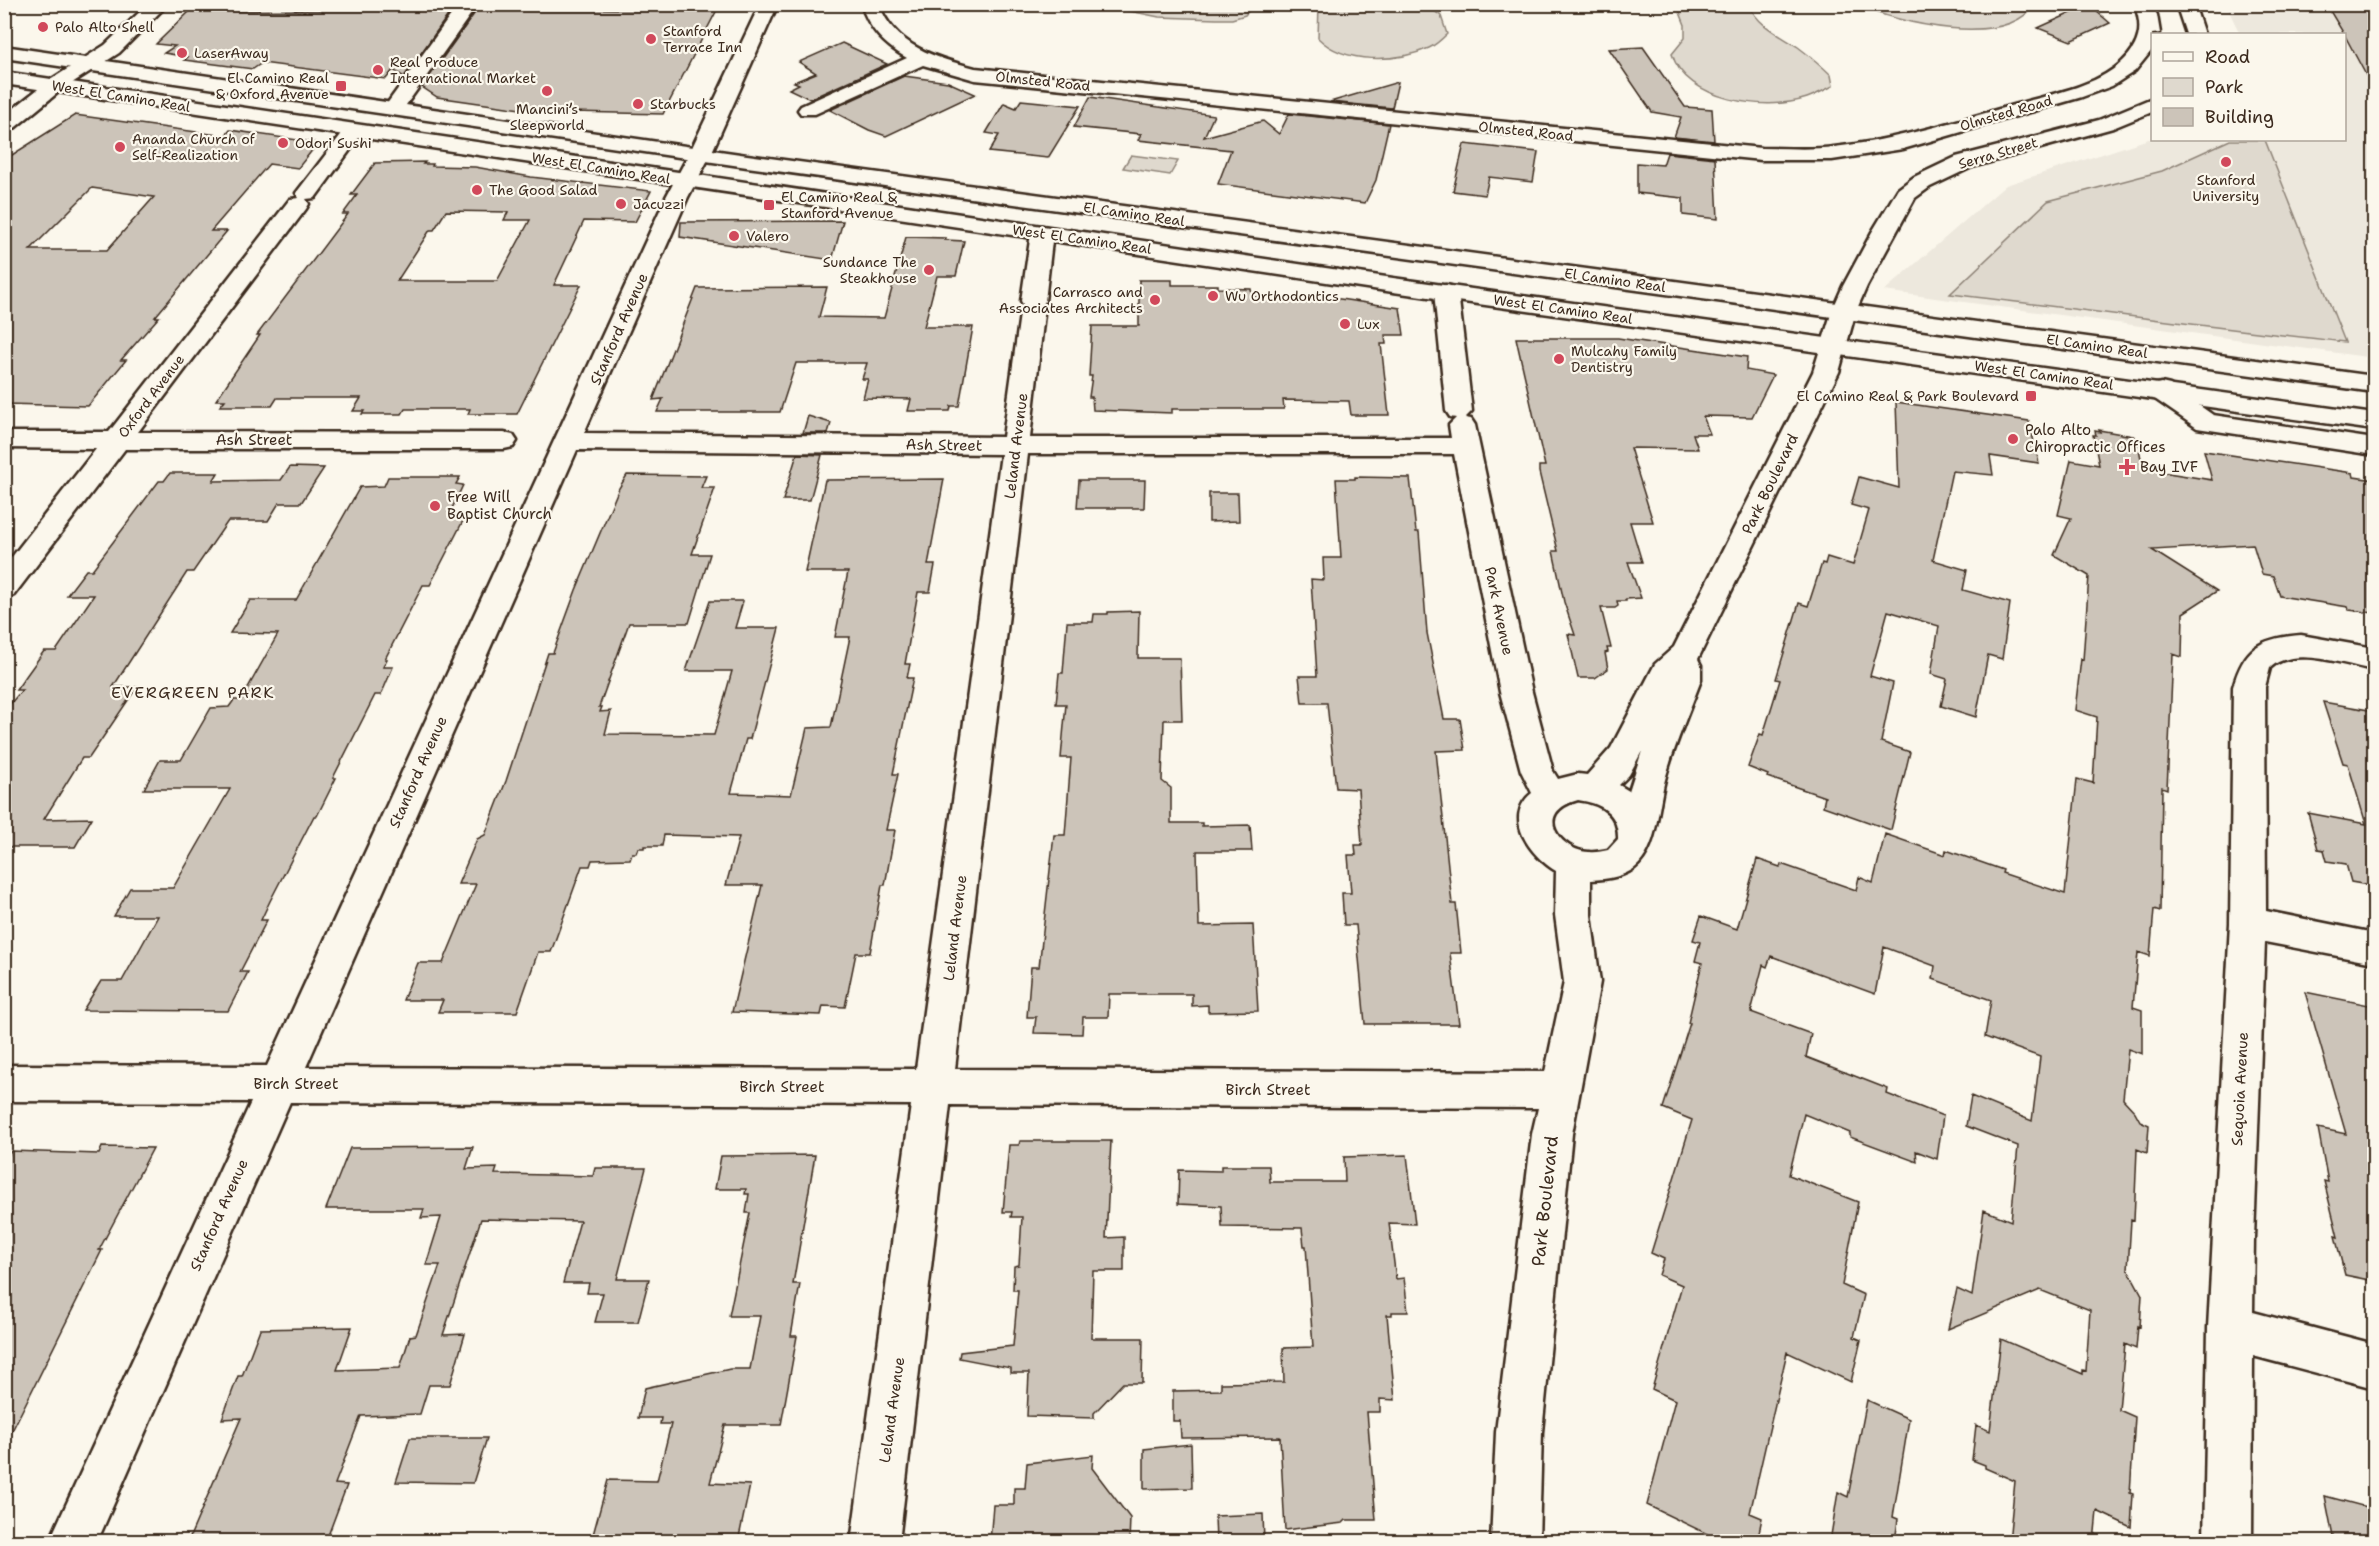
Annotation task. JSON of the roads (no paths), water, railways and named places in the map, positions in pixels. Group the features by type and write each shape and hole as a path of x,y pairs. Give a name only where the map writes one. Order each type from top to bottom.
{"street":[{"path":"4,127 54,86 112,49 159,4"},
{"path":"394,108 469,4"},
{"name":"Stanford Avenue","path":"73,1542 684,181 700,154 770,4"},
{"name":"Olmsted Road","path":"870,4 875,20 885,34 900,46 922,58 975,74 1761,154 1797,155 1869,150 1903,143 2105,82 2128,67 2143,50 2150,33 2148,15 2143,4"},
{"path":"2186,4 2195,33"},
{"path":"2200,33 2203,25 2202,4"},
{"name":"West El Camino Real","path":"4,52 856,176"},
{"path":"808,110 922,58"},
{"name":"West El Camino Real","path":"4,78 684,181 1446,292 2161,391"},
{"name":"Serra Street","path":"1845,311 1883,232 1906,194 1922,182 1964,162 2106,124 2139,112 2151,105"},
{"path":"1982,120 2022,146"},
{"name":"Oxford Avenue","path":"4,588 354,131"},
{"name":"El Camino Real","path":"856,176 2374,384"},
{"name":"Leland Avenue","path":"875,1542 1042,233"},
{"name":"Park Avenue","path":"1446,292 1462,427 1516,692 1537,771 1549,794"},
{"name":"Park Boulevard","path":"1594,789 1624,756 1666,672 1686,654 1826,372 1845,311"},
{"path":"2161,391 2374,422"},
{"path":"2161,391 2206,422 2374,447"},
{"name":"Ash Street","path":"568,441 1016,446 1462,427"},
{"name":"Ash Street","path":"4,440 504,441"},
{"name":"Sequoia Avenue","path":"2228,1542 2230,1328 2248,923 2249,687 2253,670 2261,658 2277,649 2298,646 2374,658"},
{"name":"Park Boulevard","path":"1515,1542 1519,1432 1552,1134 1582,982 1573,915 1574,864 1590,867 1619,861 1629,853 1635,843 1649,777 1685,680 1686,654"},
{"path":"1574,864 1547,848 1537,831 1535,813 1549,794 1562,788 1578,787 1594,789 1610,795 1623,805 1632,817 1636,831"},
{"path":"2248,923 2374,948"},
{"name":"Birch Street","path":"4,1083 934,1089 1560,1090"},
{"path":"2230,1328 2374,1366"}],"place":[{"name":"Palo Alto Shell","path":"43,27"},
{"name":"Stanford Terrace Inn","path":"651,39"},
{"name":"LaserAway","path":"182,53"},
{"name":"Real Produce International Market","path":"378,70"},
{"name":"El Camino Real & Oxford Avenue","path":"341,86"},
{"name":"Mancini’s Sleepworld","path":"547,91"},
{"name":"Starbucks","path":"638,104"},
{"name":"Odori Sushi","path":"283,143"},
{"name":"Ananda Church of Self-Realization","path":"120,147"},
{"name":"Stanford University","path":"2226,162"},
{"name":"The Good Salad","path":"477,190"},
{"name":"Jacuzzi","path":"621,204"},
{"name":"El Camino Real & Stanford Avenue","path":"769,205"},
{"name":"Valero","path":"734,236"},
{"name":"Sundance The Steakhouse","path":"929,270"},
{"name":"Wu Orthodontics","path":"1213,296"},
{"name":"Carrasco and Associates Architects","path":"1155,300"},
{"name":"Lux","path":"1345,324"},
{"name":"Mulcahy Family Dentistry","path":"1559,359"},
{"name":"El Camino Real & Park Boulevard","path":"2031,396"},
{"name":"Palo Alto Chiropractic Offices","path":"2013,439"},
{"name":"Bay IVF","path":"2127,467"},
{"name":"Free Will Baptist Church","path":"435,506"}],"district":[{"name":"EVERGREEN PARK","path":"193,692"}]}
